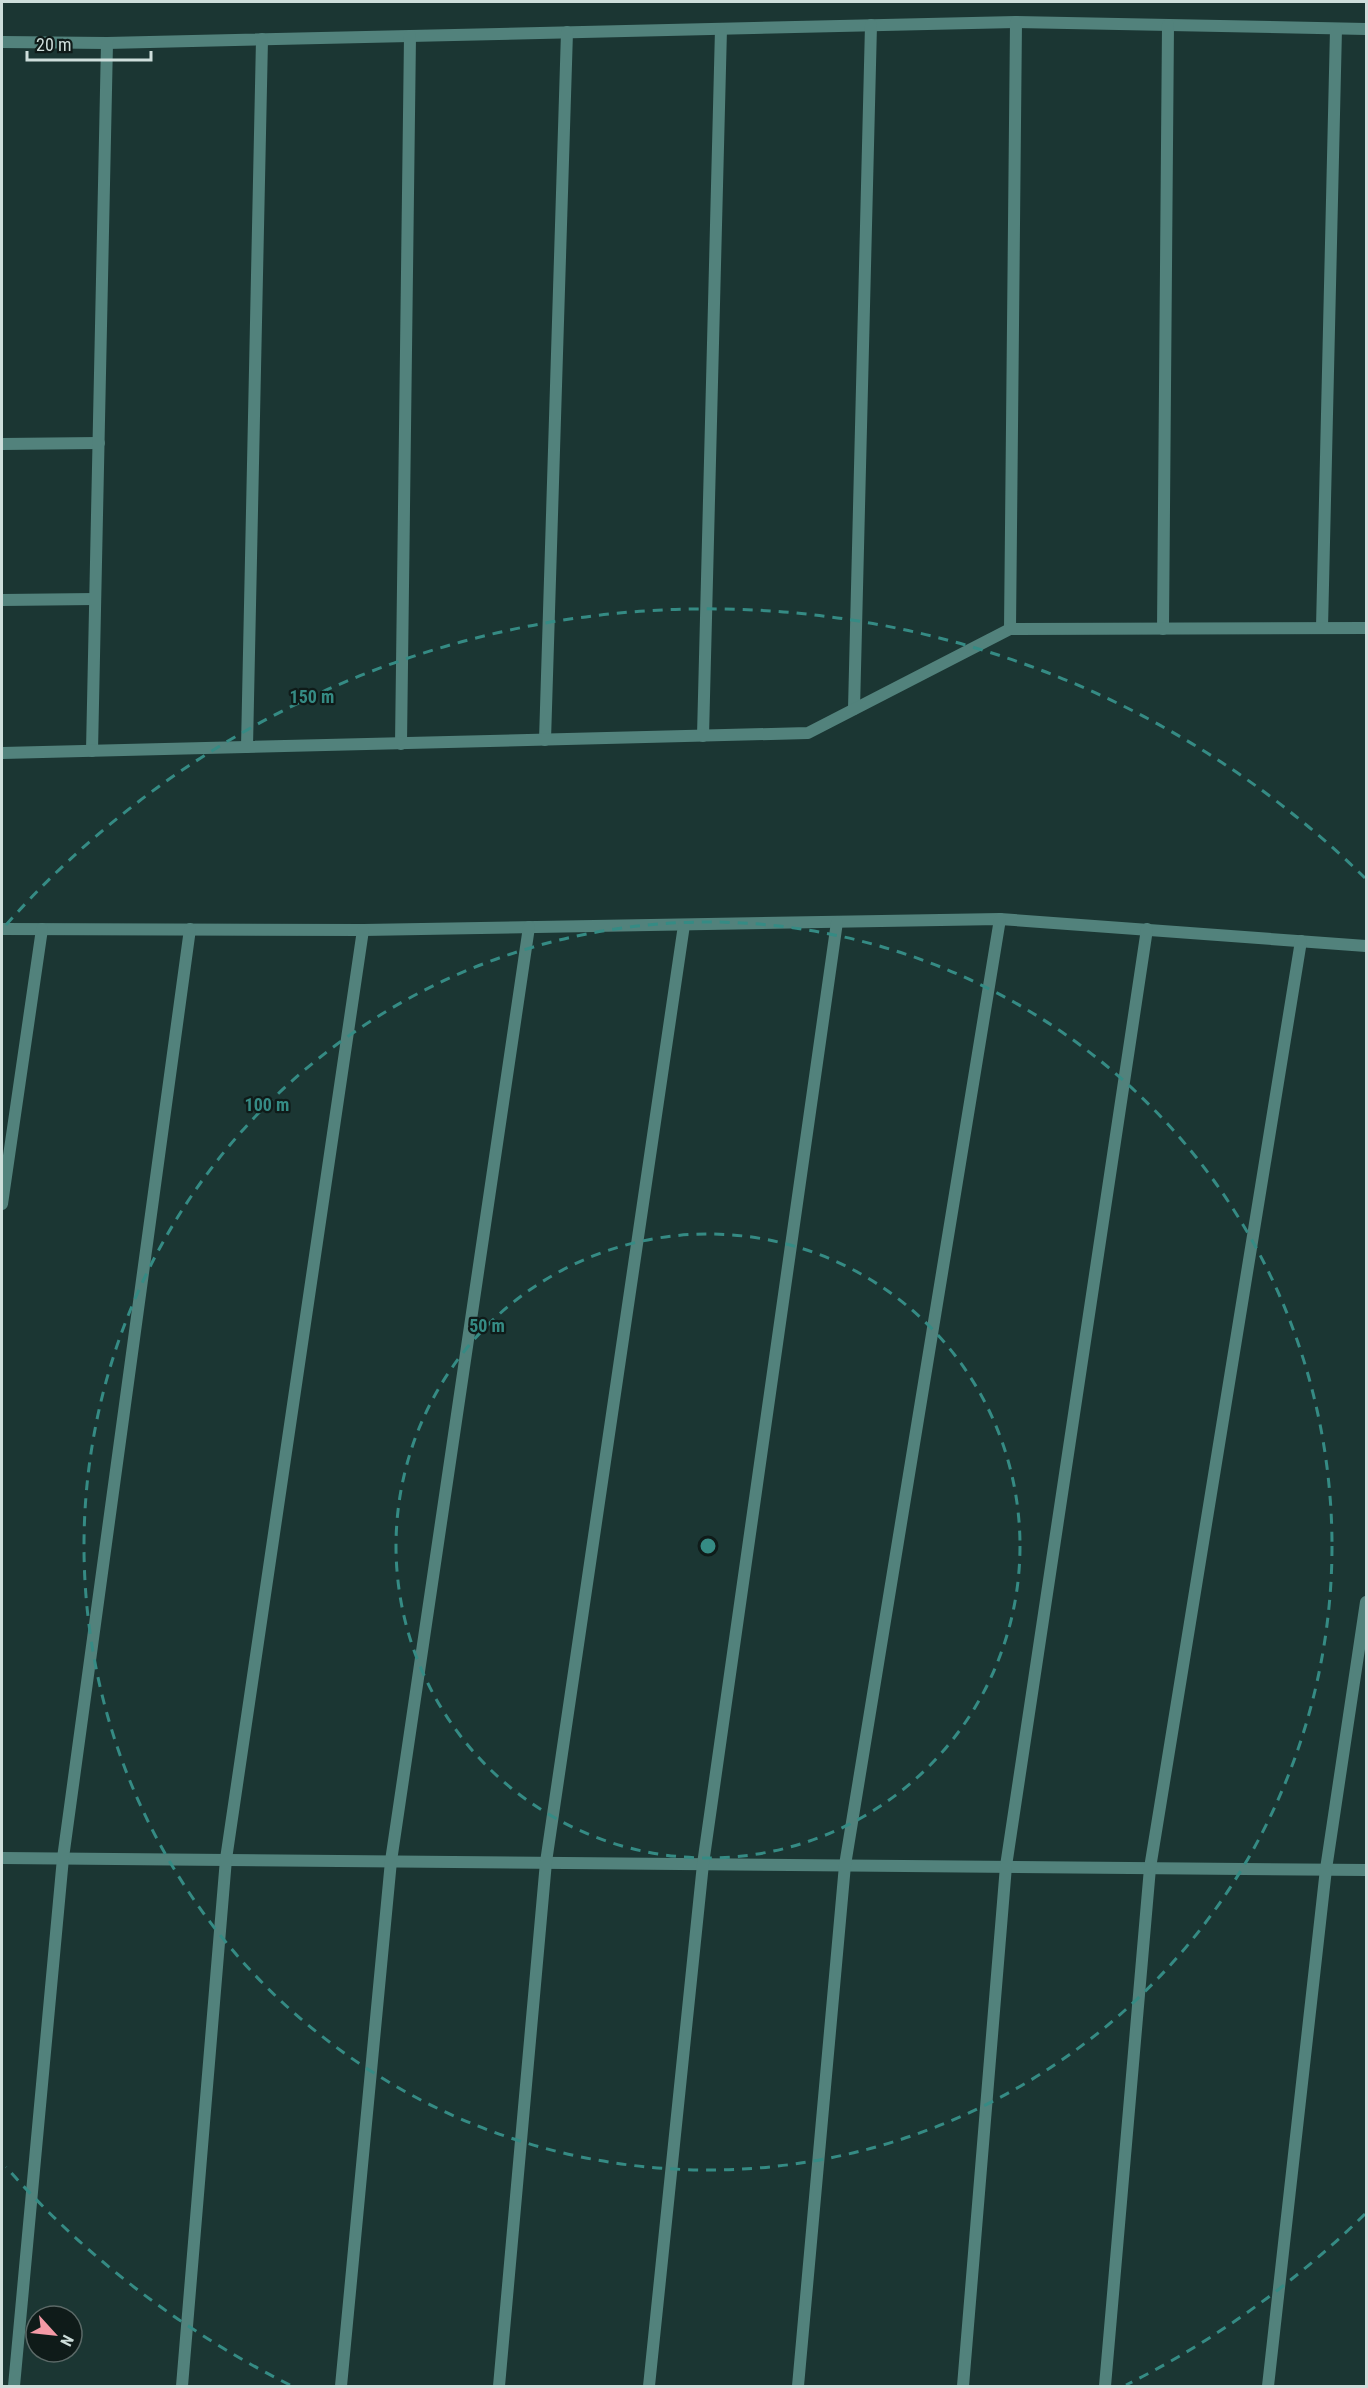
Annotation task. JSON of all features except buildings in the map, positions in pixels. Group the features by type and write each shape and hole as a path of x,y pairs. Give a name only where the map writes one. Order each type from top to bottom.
{"street":[{"path":"1010,629 1016,22"},
{"path":"2,42 107,43 1016,22 1366,29"},
{"path":"854,709 871,25"},
{"path":"1163,628 1168,25"},
{"path":"703,736 721,29"},
{"path":"1322,628 1336,29"},
{"path":"545,740 567,32"},
{"path":"401,744 410,36"},
{"path":"247,747 262,39"},
{"path":"92,751 107,43"},
{"path":"2,444 99,443"},
{"path":"2,600 95,599"},
{"path":"2,753 808,733 1010,629 1366,628"},
{"path":"798,2386 845,1865 1000,920"},
{"path":"2,929 363,930 1000,920 1366,946"},
{"path":"649,2386 703,1864 837,922"},
{"path":"499,2386 546,1862 684,925"},
{"path":"341,2386 391,1861 529,927"},
{"path":"2,1204 42,929"},
{"path":"963,2386 1006,1866 1148,929"},
{"path":"14,2386 63,1858 190,930"},
{"path":"182,2386 226,1859 363,930"},
{"path":"1104,2386 1150,1868 1301,941"},
{"path":"1268,2386 1326,1869 1366,1602"},
{"path":"2,1858 1366,1870"}]}
